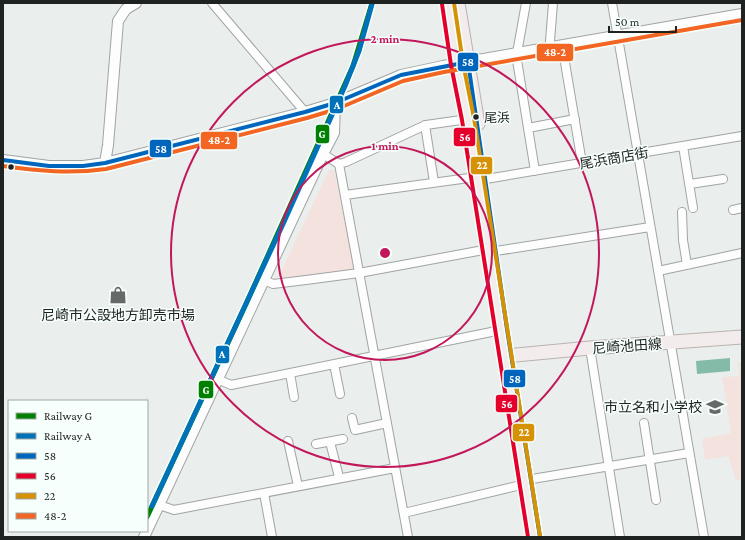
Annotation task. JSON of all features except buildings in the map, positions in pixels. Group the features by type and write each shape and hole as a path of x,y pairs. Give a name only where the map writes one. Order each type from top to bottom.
{"main road":[{"path":"448,3 463,63 528,482 534,537"},
{"path":"458,3 468,119 481,178"},
{"name":"尼崎池田線","path":"508,356 590,348 742,338"},
{"path":"528,482 540,537"}],"street":[{"path":"105,163 108,145 118,21 126,9 136,3"},
{"path":"212,3 305,112"},
{"path":"526,3 516,54 535,171"},
{"path":"551,47 550,41 553,3"},
{"path":"612,3 704,537"},
{"path":"3,160 49,166 83,166 105,163 305,112 335,103 401,75 742,14"},
{"path":"562,45 582,163"},
{"path":"148,528 334,132 335,103"},
{"path":"339,164 425,125 468,119"},
{"path":"528,128 575,119"},
{"path":"425,125 434,182"},
{"name":"尾浜商店街","path":"345,195 434,182 535,171 742,136"},
{"path":"683,146 693,208"},
{"path":"323,154 339,164 408,537"},
{"path":"690,184 723,179"},
{"path":"733,210 742,208"},
{"path":"682,212 683,240 687,265"},
{"path":"264,280 273,284 359,273 492,250 650,227"},
{"path":"658,271 742,253"},
{"path":"217,379 231,385 504,329"},
{"path":"590,348 620,537"},
{"path":"334,364 340,394"},
{"path":"290,373 294,397"},
{"path":"352,418 355,430 387,423"},
{"path":"644,423 656,500"},
{"path":"316,444 343,439"},
{"path":"288,441 298,486"},
{"path":"330,442 339,478"},
{"path":"404,513 528,482 609,466 689,453"},
{"path":"159,505 174,510 395,468"},
{"path":"264,493 272,537"}],"shaded area":[{"path":"329,170 334,170 354,266 351,270 283,281 279,276"},
{"path":"730,358 730,371 697,374 696,361"},
{"path":"738,362 742,362 742,479 736,480 728,456 705,460 702,439 731,433 722,377 739,376"}],"rail line":[{"name":"G","path":"148,515 246,304 353,66 372,3"},
{"name":"A","path":"152,506 283,224 345,86 359,51 372,4"}],"transit line":[{"name":"22","path":"454,3 463,63 474,118 540,536"},
{"name":"56","path":"442,4 451,65 462,120 528,537"},
{"name":"48-2","path":"3,166 54,171 93,171 106,169 307,118 337,109 403,81 444,72 742,20"},
{"name":"58","path":"3,160 49,166 83,166 105,163 305,112 335,103 401,75 468,62 507,329 540,537"}],"place":[{"name":"尾浜","path":"476,117"},
{"name":"尼崎市公設地方卸売市場","path":"118,295"},
{"name":"市立名和小学校","path":"715,407"}]}
